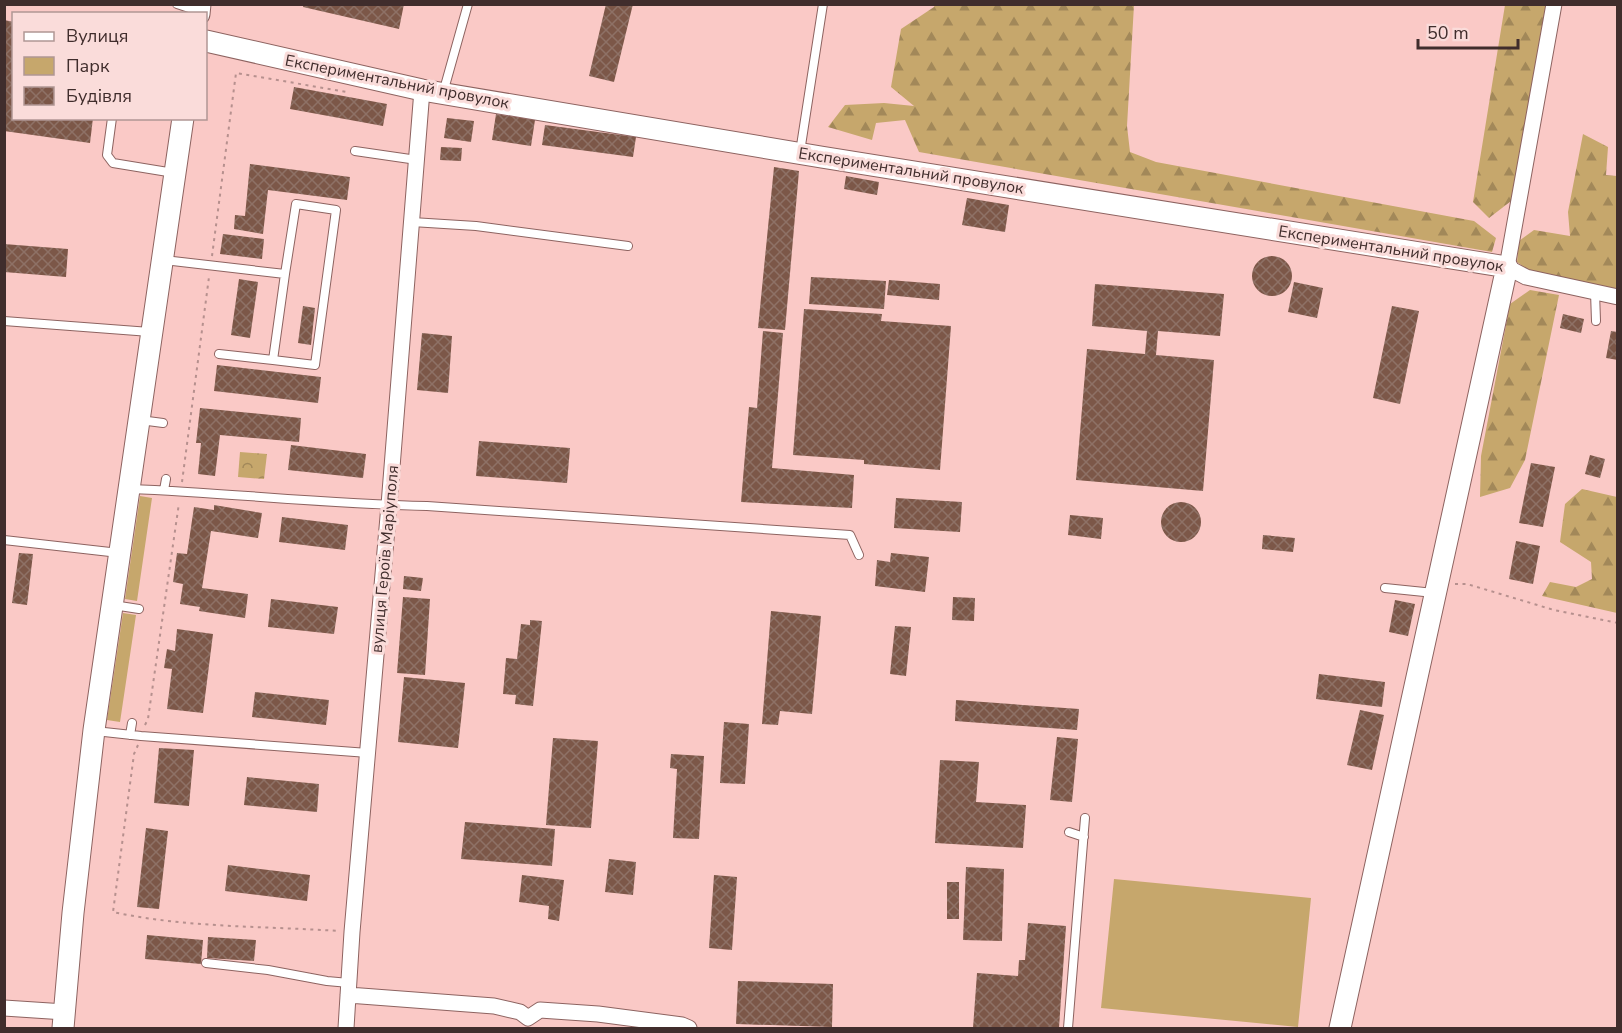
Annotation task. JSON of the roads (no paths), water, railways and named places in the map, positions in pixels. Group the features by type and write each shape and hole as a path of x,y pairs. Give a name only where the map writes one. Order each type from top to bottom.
{"street":[{"path":"1340,1029 1507,267 1554,4"},
{"name":"Експериментальний провулок","path":"207,41 433,92 800,154 821,160 1507,267 1526,277 1617,297"},
{"name":"вулиця Героїв Маріуполя","path":"346,1029 352,932 417,160 433,92"},
{"path":"4,1008 64,1020 93,730 183,120"},
{"path":"348,989 494,1006 519,1012 529,1023 540,1010 598,1014 682,1025 689,1029"}],"lane":[{"path":"177,4 199,10"},
{"path":"433,92 468,4"},
{"path":"800,154 823,4"},
{"path":"112,120 106,154 112,163 175,173"},
{"path":"355,151 417,160"},
{"path":"219,354 315,365 336,210 296,204 273,360"},
{"path":"412,222 476,226 628,246"},
{"path":"162,260 285,274"},
{"path":"1595,292 1596,321"},
{"path":"4,321 152,332"},
{"path":"139,420 163,423"},
{"path":"164,490 166,479"},
{"path":"129,489 427,506 850,535 858,555"},
{"path":"4,540 119,554"},
{"path":"1385,588 1436,588"},
{"path":"112,605 139,609"},
{"path":"130,735 132,723"},
{"path":"93,730 141,736 368,753"},
{"path":"1068,1029 1085,818"},
{"path":"1069,832 1084,837"},
{"path":"207,963 268,970 327,981 348,989"}]}
